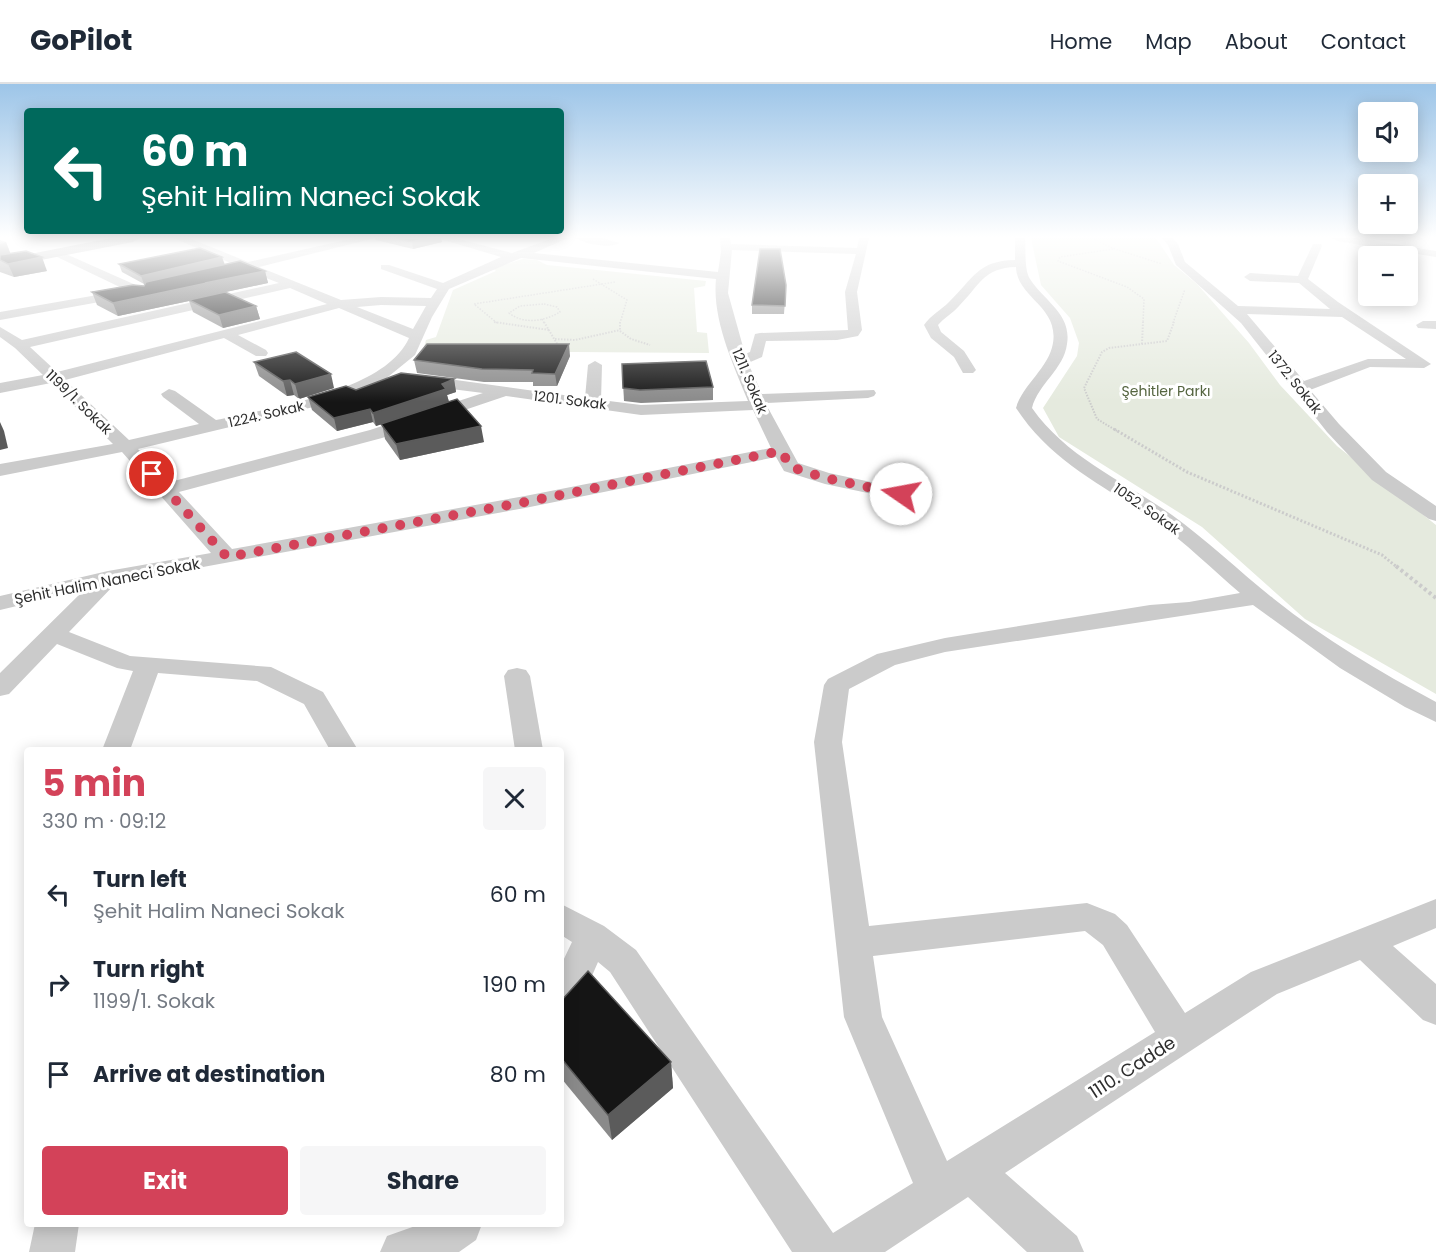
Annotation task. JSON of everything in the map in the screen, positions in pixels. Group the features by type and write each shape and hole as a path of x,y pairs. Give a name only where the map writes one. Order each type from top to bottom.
{"street":[{"path":"0,316 125,293"},
{"path":"150,293 178,309"},
{"path":"20,345 253,293"},
{"path":"313,293 417,336"},
{"name":"1224. Sokak","path":"0,470 88,455 324,400 372,382 410,352 441,293"},
{"name":"1211. Sokak","path":"722,293 740,361 781,451"},
{"path":"740,361 757,354 760,337 837,336 853,333 855,330 851,293"},
{"path":"963,293 931,325 933,332 962,358 968,370"},
{"name":"1052. Sokak","path":"1035,293 1052,311 1061,329 1060,346 1052,363 1027,397 1024,408 1052,444 1163,518 1320,644 1436,713"},
{"name":"1372. Sokak","path":"1213,293 1246,320 1299,388 1379,476 1426,502 1436,515"},
{"path":"1319,293 1346,313 1430,365"},
{"path":"0,388 54,378 341,304 381,301 435,302"},
{"path":"1233,310 1346,313"},
{"name":"1199/1. Sokak","path":"0,331 20,345 139,459 227,557"},
{"path":"227,334 261,353"},
{"path":"66,336 113,363"},
{"path":"1299,388 1368,363 1430,365"},
{"path":"592,402 595,365"},
{"name":"1201. Sokak","path":"382,375 641,410 868,393"},
{"path":"166,489 376,434 505,391"},
{"path":"169,394 213,426"},
{"path":"781,451 791,467 825,478 901,494"},
{"name":"Şehit Halim Naneci Sokak","path":"0,603 108,579 525,502 781,451"},
{"path":"0,688 108,579"},
{"path":"1061,1252 955,1181 863,1017 828,742 837,685 886,659 945,645 1259,597"},
{"path":"53,634 126,663 262,673 314,698 342,747"},
{"path":"118,747 148,665"},
{"path":"517,676 529,747"},
{"name":"1110. Cadde","path":"844,1252 1264,983 1436,913"},
{"path":"853,943 1087,917 1103,924 1115,935 1179,1037"},
{"path":"564,989 576,927 623,961 819,1252"},
{"path":"1365,942 1436,1008"},
{"path":"52,1252 56,1227"},
{"path":"403,1252 429,1246 456,1227"}],"path":[{"path":"548,293 474,304 496,323 549,330"},
{"path":"619,293 627,300 627,306 619,323 620,330 631,339 650,345"},
{"path":"1135,293 1144,299 1142,344"},
{"path":"1183,293 1167,341 1109,348 1102,352 1084,388 1097,419 1187,472 1383,555 1436,598"},
{"path":"536,304 552,305 560,309 556,315 542,319 519,319 509,313 520,306 536,304"},
{"path":"542,319 562,352"},
{"path":"555,339 575,340 620,330"}],"green space":[{"path":"452,293 694,293 697,332 707,333 709,353 423,351 426,340 436,337"},
{"name":"Şehitler Parkı","path":"1048,293 1204,293 1249,343 1280,385 1337,446 1436,525 1436,694 1305,619 1202,527 1059,437 1043,408 1077,356 1079,343 1070,318"}],"building":[{"path":"93,293 162,293 113,303"},
{"path":"226,293 256,306 219,315 189,300"},
{"path":"754,293 786,293 785,306 752,305"},
{"path":"427,344 569,344 555,374 532,373 533,370 482,369 414,360"},
{"path":"296,352 331,374 295,384 290,380 283,381 254,362"},
{"path":"706,361 713,387 640,390 623,388 622,364"},
{"path":"401,373 454,379 442,384 446,389 373,413 370,409 334,418 308,397 346,386 356,390"},
{"path":"457,399 481,426 396,444 381,424"},
{"path":"588,971 671,1062 608,1115 564,1062 564,998"}],"route":[{"path":"152,474 227,557 525,502 781,451 791,467 825,478 901,494"}]}
